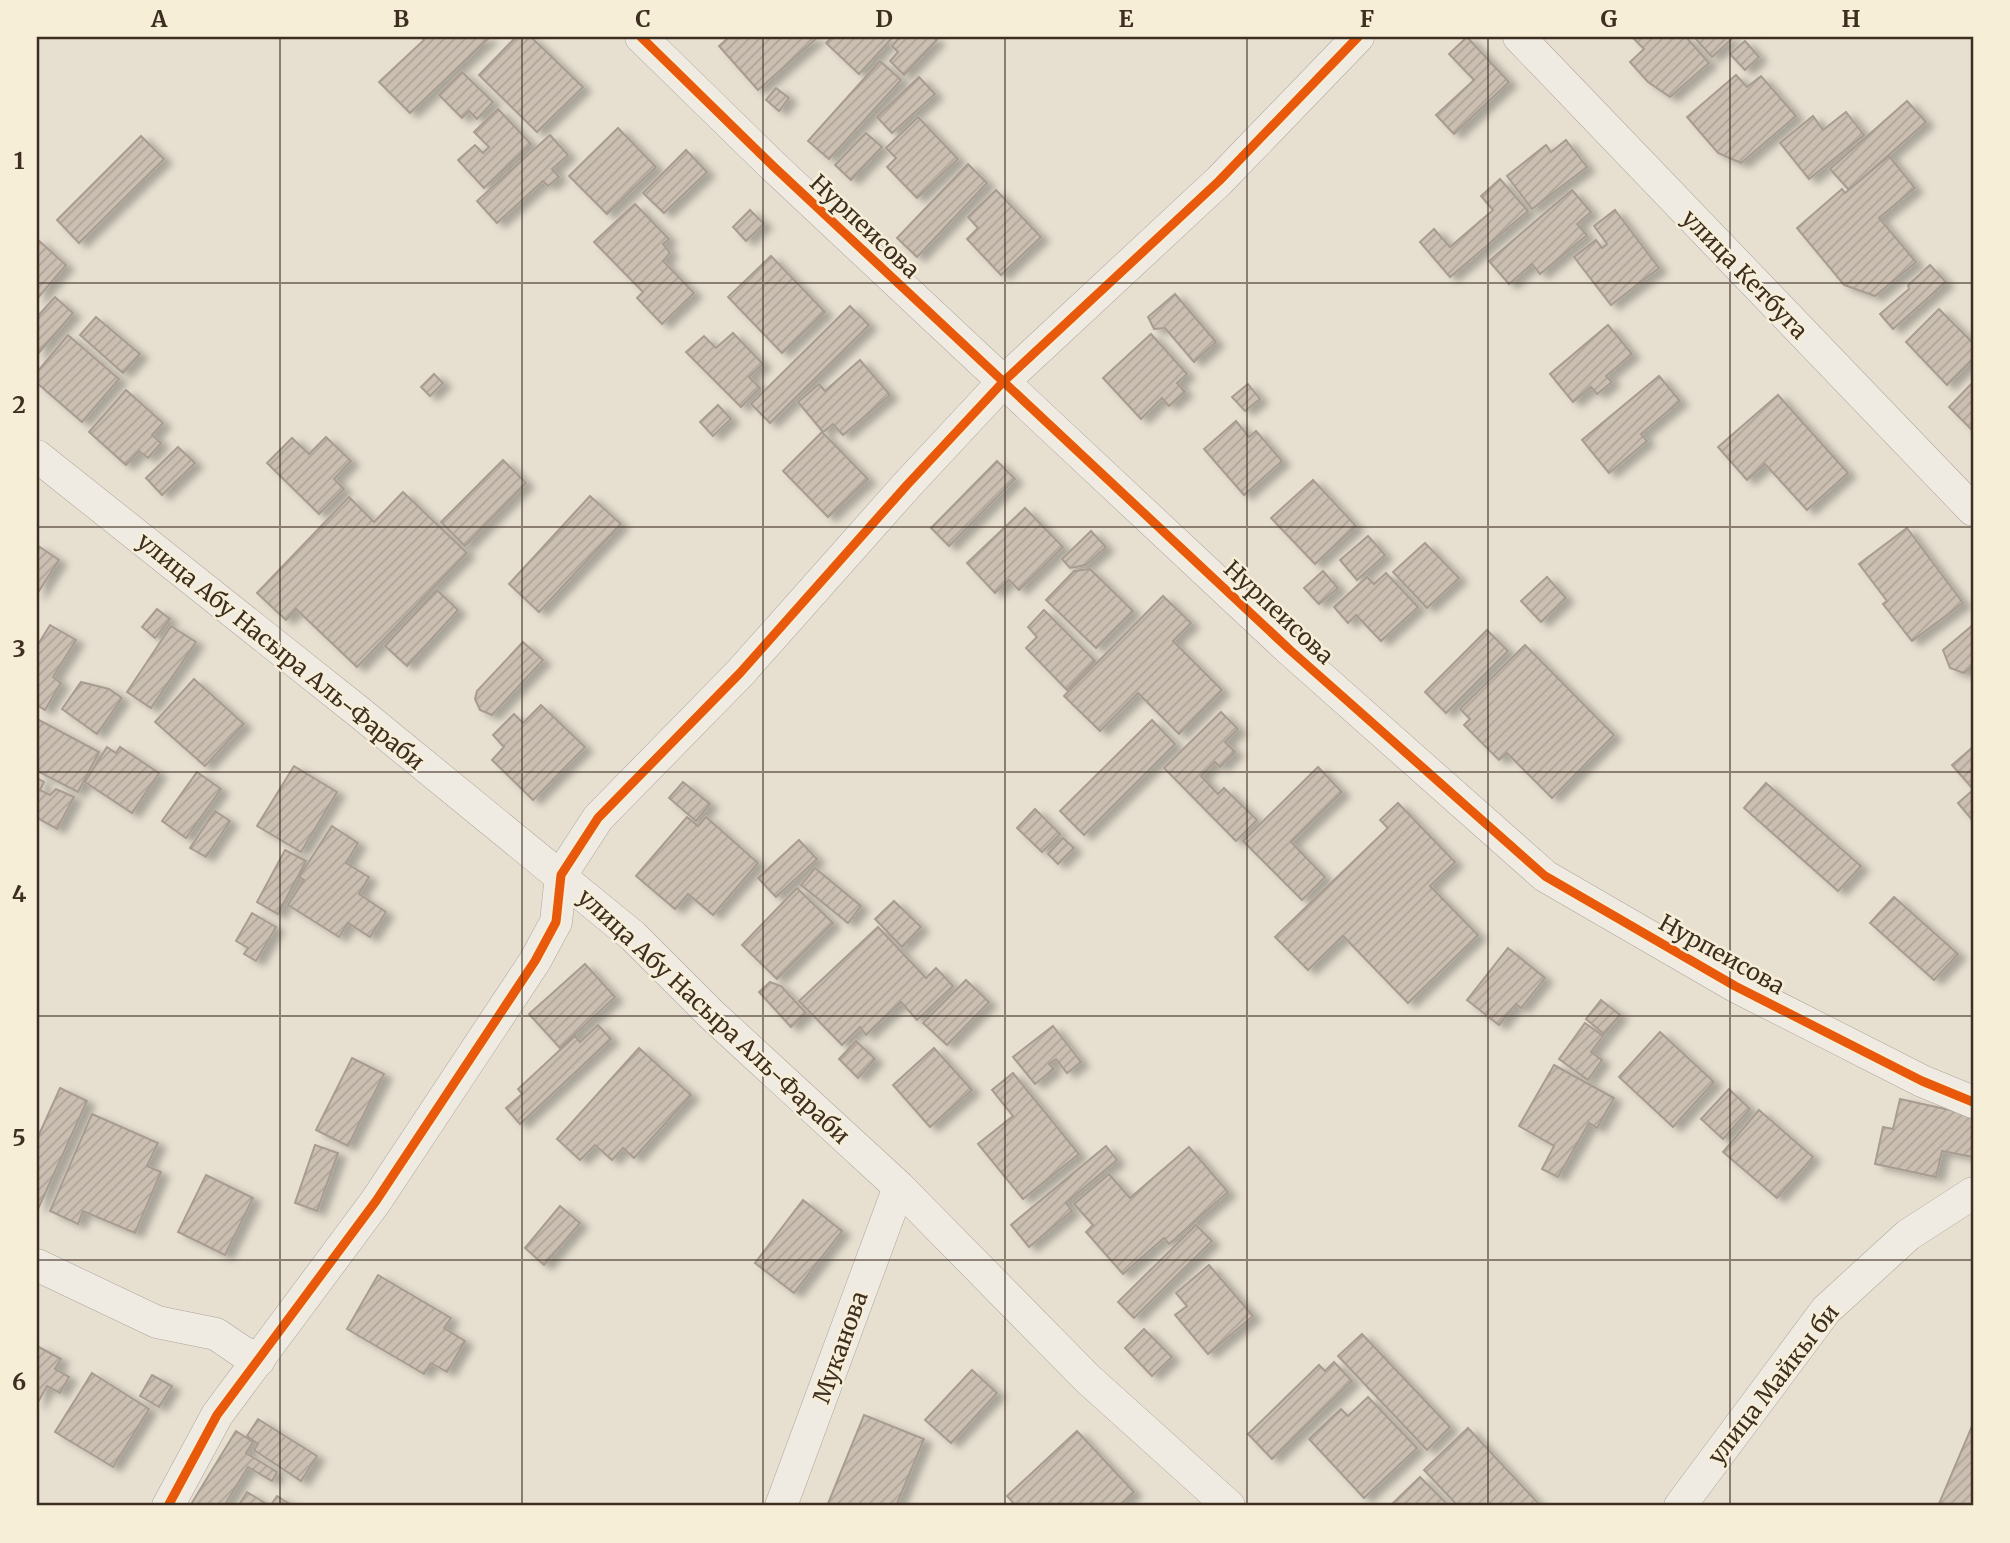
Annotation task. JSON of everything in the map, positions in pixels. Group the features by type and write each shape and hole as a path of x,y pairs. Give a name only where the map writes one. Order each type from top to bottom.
{"street":[{"name":"Нурпеисова","path":"641,37 774,166 1290,650 1545,876 1735,986 1922,1081 1973,1102"},
{"path":"168,1506 218,1415 376,1201 535,961 556,922 561,875 597,818 740,673 907,485 1003,382 1219,181 1358,37"},
{"name":"улица Кетбуга","path":"1519,37 1973,510"},
{"name":"улица Абу Насыра Аль-Фараби","path":"37,456 561,875 633,936 711,1014 900,1187 1088,1379 1229,1506"},
{"name":"Муканова","path":"781,1506 900,1187"},
{"name":"улица Майкы би","path":"1679,1506 1826,1310 1909,1235 1973,1193"},
{"path":"37,1265 157,1322 216,1334 259,1360"}],"building":[{"path":"421,37 490,37 410,113 379,82 424,40"},
{"path":"516,37 531,37 583,87 537,132 479,75"},
{"path":"729,37 818,37 758,90 719,46"},
{"path":"832,37 893,37 859,74 826,43"},
{"path":"900,37 933,37 937,40 904,75 890,61 898,52 892,46"},
{"path":"1467,37 1509,82 1454,134 1436,115 1474,80 1449,54"},
{"path":"1632,37 1686,37 1709,63 1670,97 1648,82 1630,62 1644,49"},
{"path":"1694,37 1734,37 1712,57"},
{"path":"1745,41 1759,57 1745,70 1730,54"},
{"path":"880,61 901,80 829,159 808,141"},
{"path":"462,72 493,102 477,119 469,111 462,118 439,95"},
{"path":"1736,75 1747,87 1761,76 1796,116 1741,163 1718,153 1687,117"},
{"path":"919,77 935,94 892,133 877,117"},
{"path":"776,88 789,98 779,111 766,100"},
{"path":"1907,101 1926,122 1849,190 1830,169"},
{"path":"498,109 531,144 484,188 458,160 475,145 483,153 489,147 474,132"},
{"path":"1846,112 1864,135 1809,179 1780,143 1813,116 1823,130"},
{"path":"918,117 958,159 917,198 887,167 896,158 886,148"},
{"path":"618,128 656,167 607,214 569,176"},
{"path":"866,133 882,147 851,180 835,165"},
{"path":"550,135 568,155 552,169 559,177 548,186 543,181 497,223 477,201"},
{"path":"141,136 164,159 79,243 57,220"},
{"path":"1566,140 1587,167 1532,209 1507,176 1546,145 1551,152"},
{"path":"686,150 707,172 664,213 643,193"},
{"path":"1889,156 1915,188 1879,218 1916,262 1875,296 1844,285 1797,228 1842,189 1845,193"},
{"path":"968,164 987,183 917,257 897,238"},
{"path":"1500,179 1528,211 1450,277 1420,242 1434,229 1450,247 1493,210 1481,196"},
{"path":"996,190 1041,237 1001,275 967,239 978,228 968,217"},
{"path":"1572,190 1591,212 1577,224 1587,235 1540,274 1532,264 1509,284 1489,261"},
{"path":"635,204 669,239 663,244 670,253 663,261 694,293 662,324 637,298 643,292 594,242"},
{"path":"750,210 764,224 746,241 733,227"},
{"path":"1615,210 1659,268 1611,305 1574,257 1596,240 1602,248 1607,244 1594,226"},
{"path":"37,239 66,265 37,299"},
{"path":"771,256 825,312 782,353 728,297"},
{"path":"1930,265 1946,282 1893,329 1880,314 1909,289 1908,285"},
{"path":"1175,294 1216,342 1194,362 1165,328 1154,329 1148,317"},
{"path":"55,297 73,313 37,355 37,317"},
{"path":"850,306 869,325 770,423 751,404"},
{"path":"1939,309 1973,343 1973,359 1947,385 1906,342"},
{"path":"96,317 140,354 123,373 80,335"},
{"path":"1608,325 1632,354 1606,376 1612,382 1597,394 1591,387 1573,402 1550,374"},
{"path":"733,333 763,364 749,377 760,388 741,407 686,352 704,336 716,348"},
{"path":"1151,334 1187,374 1177,383 1185,392 1169,406 1162,398 1141,419 1103,378"},
{"path":"68,335 119,379 82,422 37,383 37,372"},
{"path":"860,360 890,395 843,435 833,424 823,432 798,402 819,384 825,391"},
{"path":"434,374 443,383 430,396 421,387"},
{"path":"1659,376 1680,401 1641,434 1647,441 1609,473 1582,440"},
{"path":"1973,382 1973,431 1949,407"},
{"path":"1248,384 1260,399 1245,411 1232,397"},
{"path":"126,390 163,423 152,435 161,443 148,458 139,451 126,465 89,432"},
{"path":"1778,395 1848,473 1807,510 1765,464 1747,480 1718,447"},
{"path":"718,405 731,419 713,436 700,422"},
{"path":"1236,421 1249,437 1256,431 1282,461 1244,495 1204,449"},
{"path":"822,432 868,479 828,517 783,471"},
{"path":"326,437 351,461 334,479 344,489 319,514 267,463 292,438 309,454"},
{"path":"178,447 195,463 162,495 146,478"},
{"path":"503,460 526,483 465,546 441,522"},
{"path":"997,461 1015,479 949,546 931,528"},
{"path":"1313,480 1356,526 1315,564 1271,518"},
{"path":"403,492 467,553 357,667 296,609 286,620 257,593 349,497 374,522"},
{"path":"590,496 621,524 539,612 509,584"},
{"path":"1025,508 1063,547 1019,590 1009,580 995,593 967,563"},
{"path":"1907,528 1963,603 1912,641 1883,604 1887,601 1859,564"},
{"path":"1091,531 1106,547 1086,565 1070,568 1062,559"},
{"path":"1368,536 1385,555 1357,580 1340,560"},
{"path":"1425,543 1459,578 1427,608 1393,572"},
{"path":"37,545 59,560 37,594"},
{"path":"1090,569 1133,611 1096,648 1046,600 1074,571"},
{"path":"1323,571 1338,588 1319,604 1304,588"},
{"path":"1386,573 1418,607 1381,641 1356,615 1348,623 1334,607 1367,577 1374,584"},
{"path":"1547,577 1566,598 1541,622 1521,601"},
{"path":"437,590 458,610 407,666 385,646"},
{"path":"1163,596 1191,623 1173,641 1222,690 1179,734 1138,693 1100,731 1064,696"},
{"path":"157,609 170,619 155,638 142,627"},
{"path":"1044,610 1095,661 1067,690 1026,648 1037,637 1028,627"},
{"path":"50,625 76,640 53,677 61,683 45,710 37,705 37,646"},
{"path":"1973,625 1973,666 1964,673 1950,668 1943,650"},
{"path":"171,626 196,642 151,708 127,692"},
{"path":"1487,630 1508,651 1446,713 1425,692"},
{"path":"523,642 543,660 492,715 480,710 475,699 477,691"},
{"path":"1525,645 1614,735 1552,798 1507,753 1499,760 1464,725 1470,719 1460,709"},
{"path":"194,679 244,724 205,766 155,722"},
{"path":"81,682 109,689 122,698 97,734 62,709"},
{"path":"541,705 585,747 533,800 492,760 504,747 493,735 514,714 523,723"},
{"path":"1221,712 1238,729 1225,742 1235,752 1220,767 1215,762 1201,776 1218,794 1224,788 1257,820 1236,841 1164,768"},
{"path":"37,719 99,752 78,792 37,771"},
{"path":"1152,720 1175,744 1084,835 1060,811"},
{"path":"107,747 116,753 120,747 159,773 132,813 85,782"},
{"path":"1973,747 1973,789 1952,765"},
{"path":"294,766 337,792 301,852 257,826"},
{"path":"1318,767 1342,792 1291,842 1325,877 1302,900 1243,841"},
{"path":"197,772 221,789 186,838 162,821"},
{"path":"37,778 44,782 40,790 50,795 56,789 74,797 57,829 37,818"},
{"path":"683,782 710,804 696,821 669,798"},
{"path":"1766,783 1861,866 1838,891 1744,808"},
{"path":"1973,790 1973,821 1958,803"},
{"path":"1398,803 1455,862 1430,886 1478,935 1408,1003 1343,936 1308,970 1275,937 1388,828 1380,820"},
{"path":"1035,809 1060,834 1042,852 1017,828"},
{"path":"215,811 230,821 206,857 190,848"},
{"path":"687,817 698,826 706,817 758,863 713,915 688,894 675,909 636,876"},
{"path":"332,826 358,843 346,863 369,877 359,894 386,912 370,937 348,923 339,937 288,905 304,880 299,877"},
{"path":"1063,838 1074,848 1058,864 1048,854"},
{"path":"799,840 817,859 776,897 758,878"},
{"path":"285,850 306,861 278,914 257,902"},
{"path":"815,868 861,906 848,923 801,885"},
{"path":"797,888 833,923 777,979 742,945"},
{"path":"1894,897 1958,954 1934,980 1870,923"},
{"path":"894,901 921,927 902,947 875,919"},
{"path":"252,913 276,927 256,961 244,954 248,948 236,941"},
{"path":"878,927 926,978 936,968 953,986 917,1020 901,1002 866,1035 860,1027 842,1045 799,1001"},
{"path":"1508,948 1545,978 1521,1008 1516,1004 1499,1025 1467,1000"},
{"path":"585,964 615,997 560,1048 529,1014"},
{"path":"966,980 989,1002 947,1045 923,1023"},
{"path":"770,982 781,986 806,1013 791,1027 759,992"},
{"path":"1601,1000 1620,1015 1604,1034 1586,1019"},
{"path":"1585,1023 1603,1036 1591,1052 1602,1060 1588,1080 1559,1059"},
{"path":"598,1025 611,1039 520,1124 506,1108 522,1094 518,1089 575,1036 580,1042"},
{"path":"1053,1026 1081,1062 1067,1073 1056,1059 1049,1064 1054,1069 1035,1084 1013,1057"},
{"path":"1660,1032 1714,1082 1673,1127 1619,1077"},
{"path":"856,1041 875,1059 858,1078 839,1059"},
{"path":"639,1048 691,1095 634,1158 623,1148 612,1160 595,1145 580,1160 557,1139"},
{"path":"934,1048 972,1090 930,1127 893,1085"},
{"path":"352,1058 384,1074 348,1146 316,1130"},
{"path":"1554,1065 1614,1098 1597,1128 1589,1123 1558,1177 1542,1169 1554,1146 1519,1126"},
{"path":"1013,1073 1079,1154 1023,1199 978,1144 1013,1116 992,1090"},
{"path":"60,1088 87,1101 38,1209 37,1139"},
{"path":"1729,1089 1750,1109 1723,1139 1701,1119"},
{"path":"1900,1099 1973,1115 1973,1157 1942,1151 1936,1177 1875,1164 1883,1127 1893,1129"},
{"path":"1759,1110 1813,1157 1777,1198 1723,1152"},
{"path":"92,1114 158,1143 147,1166 161,1172 135,1233 83,1211 78,1224 50,1211"},
{"path":"315,1145 338,1153 317,1211 295,1203"},
{"path":"1106,1146 1117,1160 1066,1203 1072,1211 1029,1247 1011,1225"},
{"path":"1189,1147 1228,1192 1169,1244 1164,1238 1123,1274 1086,1232 1093,1225 1074,1204 1109,1174 1130,1198"},
{"path":"206,1175 253,1198 225,1255 178,1232"},
{"path":"803,1200 842,1231 794,1293 755,1263"},
{"path":"560,1206 580,1223 544,1265 525,1248"},
{"path":"1196,1225 1212,1241 1134,1318 1118,1302"},
{"path":"1209,1265 1253,1316 1208,1354 1175,1315 1187,1306 1176,1293"},
{"path":"378,1275 451,1318 444,1328 465,1341 447,1372 431,1363 424,1374 347,1329"},
{"path":"1144,1329 1172,1357 1152,1376 1125,1348"},
{"path":"1362,1334 1450,1427 1427,1450 1338,1356"},
{"path":"37,1346 61,1359 55,1369 69,1377 60,1393 47,1386 37,1404"},
{"path":"1334,1362 1352,1381 1272,1459 1248,1434 1319,1365 1325,1371"},
{"path":"972,1370 997,1393 951,1443 925,1420"},
{"path":"92,1373 149,1409 113,1467 55,1432"},
{"path":"152,1375 172,1386 159,1407 140,1396"},
{"path":"1368,1397 1417,1448 1364,1498 1309,1439 1341,1409 1348,1416"},
{"path":"864,1415 924,1439 896,1506 827,1506"},
{"path":"258,1419 317,1456 301,1481 254,1450 258,1444 247,1436"},
{"path":"1973,1424 1971,1506 1938,1506"},
{"path":"1468,1428 1538,1503 1534,1506 1458,1506 1424,1470"},
{"path":"236,1431 253,1442 246,1453 277,1472 272,1481 248,1467 224,1506 190,1506"},
{"path":"1077,1431 1134,1492 1119,1506 1016,1506 1007,1496"},
{"path":"1420,1477 1449,1506 1390,1506"},
{"path":"247,1492 270,1506 238,1506"},
{"path":"277,1496 293,1506 270,1506"}],"cycle path":[{"path":"641,37 773,166 1290,650 1545,876 1735,986 1922,1081 1973,1102"},
{"path":"168,1506 217,1415 376,1201 535,961 556,922 561,875 598,818 740,673 907,485 1003,382 1219,181 1358,37"}]}
